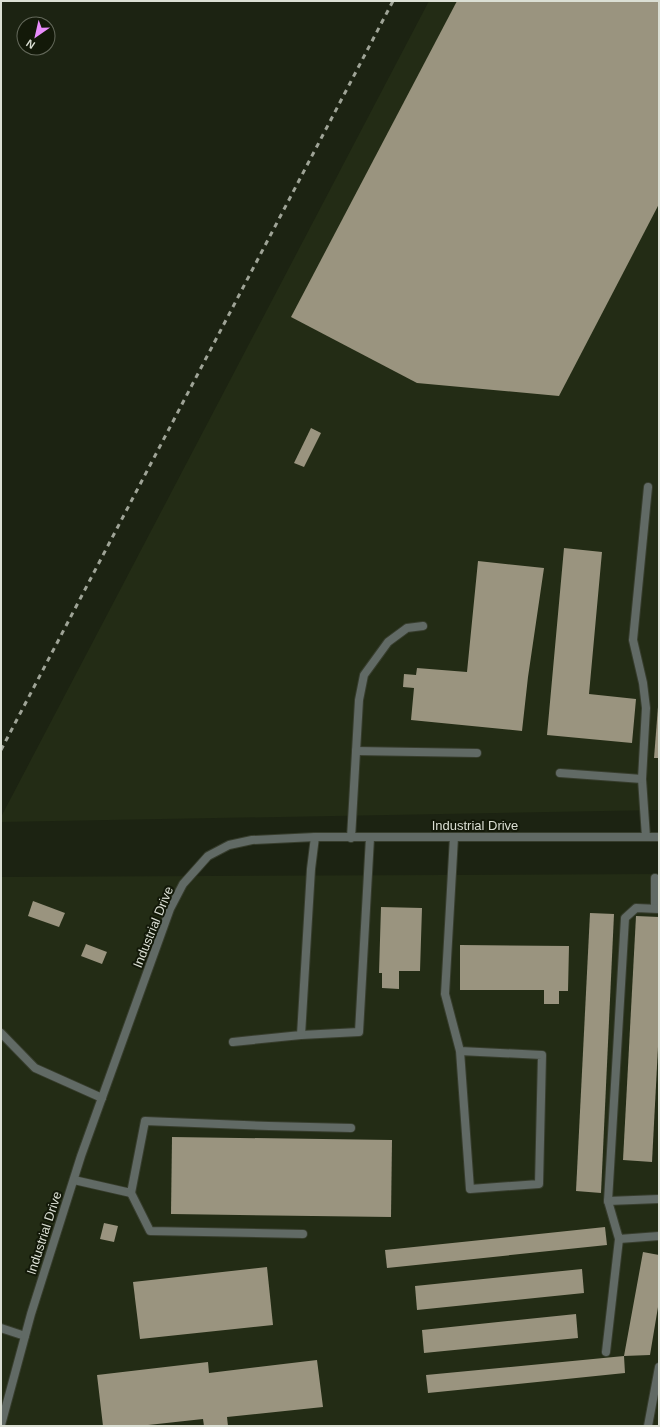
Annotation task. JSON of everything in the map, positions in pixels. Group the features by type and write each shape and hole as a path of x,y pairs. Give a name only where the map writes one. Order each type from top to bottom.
{"street":[{"path":"646,837 642,779 646,708 643,683 633,640 648,487"},
{"path":"351,838 359,700 364,675 388,642 407,628 423,626"},
{"path":"356,751 477,753"},
{"path":"560,773 642,779"},
{"path":"301,1035 311,869 315,837"},
{"name":"Industrial Drive","path":"1,1425 25,1336 74,1180 170,910 183,884 208,856 229,845 252,840 315,837 659,837"},
{"path":"454,837 445,994 460,1051 470,1189 539,1184 542,1055 460,1051"},
{"path":"233,1042 301,1035 359,1032 370,838"},
{"path":"606,1352 619,1239 608,1201 625,918 636,908 657,908 655,878"},
{"path":"1,1033 35,1068 102,1098"},
{"path":"303,1234 150,1231 131,1193 145,1121 351,1128"},
{"path":"74,1180 131,1193"},
{"path":"608,1201 659,1199"},
{"path":"619,1239 659,1236"},
{"path":"1,1328 25,1336"},
{"path":"648,1426 659,1367"}],"shaded area":[{"path":"429,1 659,1 659,810 1,822 1,817"},
{"path":"659,874 659,1426 1,1426 1,877"}],"building":[{"path":"457,1 659,1 659,204 559,396 417,383 291,317"},
{"path":"311,428 321,433 304,467 294,463"},
{"path":"564,548 602,552 589,694 636,699 632,743 547,735"},
{"path":"478,561 544,568 528,677 522,731 411,720 414,688 403,687 404,674 416,675 417,668 467,672"},
{"path":"658,707 659,758 654,758"},
{"path":"33,901 65,913 59,927 28,916"},
{"path":"381,907 422,908 420,971 399,971 399,989 382,988 382,973 379,973"},
{"path":"590,913 614,914 601,1193 576,1191"},
{"path":"636,916 659,917 659,1028 652,1162 623,1160"},
{"path":"86,944 107,952 102,964 81,956"},
{"path":"460,945 569,946 568,991 559,991 559,1004 544,1004 544,990 460,990"},
{"path":"172,1137 392,1140 391,1217 171,1214"},
{"path":"104,1223 118,1226 114,1242 100,1239"},
{"path":"605,1227 607,1245 387,1268 385,1250"},
{"path":"643,1252 659,1255 659,1301 650,1355 624,1356"},
{"path":"267,1267 273,1325 140,1339 133,1282"},
{"path":"582,1269 584,1293 417,1310 415,1286"},
{"path":"576,1314 578,1338 424,1353 422,1330"},
{"path":"624,1356 625,1373 428,1393 426,1375"},
{"path":"317,1360 323,1407 227,1417 228,1426 204,1426 203,1419 139,1426 103,1426 97,1375 208,1362 209,1373"}],"railway":[{"path":"1,750 393,1"}]}
